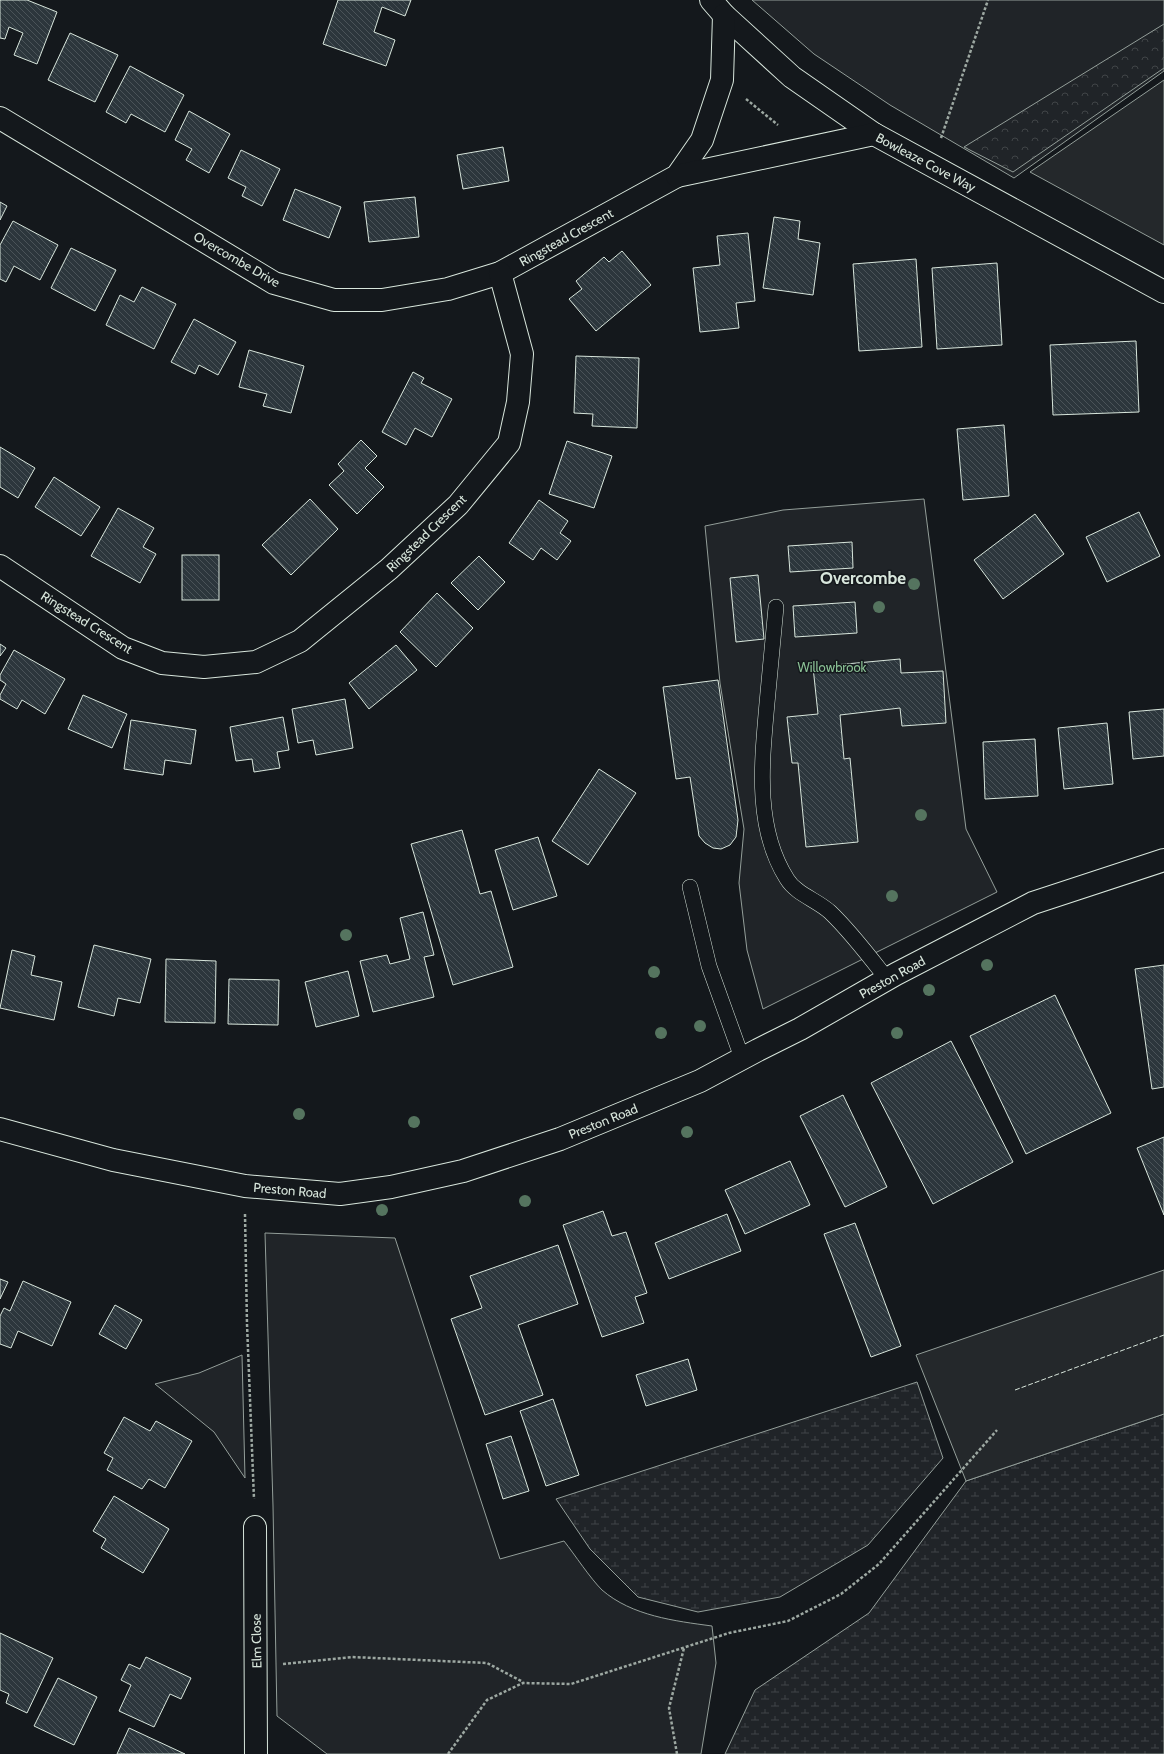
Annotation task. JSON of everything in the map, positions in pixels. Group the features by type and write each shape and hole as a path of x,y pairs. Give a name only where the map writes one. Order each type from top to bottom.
{"street":[{"name":"Bowleaze Cove Way","path":"717,8 792,77 874,134 1164,292"},
{"name":"Ringstead Crescent","path":"677,176 702,140 722,80 717,8"},
{"name":"Overcombe Drive","path":"0,118 274,283 334,300 382,300 448,289 500,273"},
{"name":"Ringstead Crescent","path":"0,566 123,648 162,663 204,667 256,662 300,641 389,569 458,504 509,443 518,402 522,354 500,273 677,176 874,134"},
{"name":"Preston Road","path":"0,1129 112,1160 245,1186 340,1194 391,1187 463,1171 560,1139 700,1081 742,1058 800,1030 887,979 1033,903 1164,860"},
{"name":"Elm Close","path":"255,1527 256,1754"}],"lane":[{"path":"776,607 762,762 763,803 775,854 787,880 803,895 829,911 848,931 887,979"},
{"path":"690,887 709,966 742,1058"}],"path":[{"path":"932,166 988,0"},
{"path":"722,80 807,148"},
{"path":"245,1186 247,1324 255,1527"},
{"path":"256,1666 352,1657 487,1663 523,1682 571,1684 729,1633 788,1621 841,1594 879,1564 996,1430"},
{"path":"676,1754 669,1708 684,1648"},
{"path":"448,1754 487,1700 523,1682"}],"green space":[{"path":"752,0 1164,0 1164,71 1014,178 890,105 814,54"},
{"path":"1164,24 1164,68 1013,172 964,147"},
{"name":"Willowbrook","path":"924,499 966,829 997,892 763,1009 747,950 739,883 744,829 720,683 705,526 783,510"},
{"path":"265,1233 395,1238 500,1559 564,1541 597,1585 614,1599 627,1606 654,1616 712,1626 716,1663 701,1754 327,1754 277,1716 273,1506"},
{"path":"242,1355 245,1478 214,1432 155,1384 199,1373"},
{"path":"917,1382 943,1458 868,1545 780,1597 698,1612 638,1597 590,1549 556,1499"},
{"path":"1164,1414 1164,1754 725,1754 755,1690 869,1613 966,1481"}],"shaded area":[{"path":"1164,80 1164,245 1030,172"},
{"path":"1164,1270 1164,1414 966,1481 916,1355"}],"building":[{"path":"0,0 27,0 57,12 37,64 14,55 23,33 9,27 5,39 0,38"},
{"path":"338,0 411,0 405,16 382,7 374,32 395,40 386,66 323,44"},
{"path":"70,33 118,55 95,102 48,80"},
{"path":"130,66 184,95 165,132 131,114 126,123 106,112"},
{"path":"189,111 230,134 209,173 186,160 192,149 175,140"},
{"path":"503,147 509,181 463,189 457,155"},
{"path":"241,150 280,169 262,206 242,196 246,187 228,178"},
{"path":"295,189 341,207 329,238 283,220"},
{"path":"415,197 419,237 369,242 364,202"},
{"path":"0,202 7,206 0,220"},
{"path":"774,217 800,221 798,239 820,243 813,295 763,288"},
{"path":"13,221 58,245 40,280 14,266 6,282 0,279 0,245"},
{"path":"748,233 755,301 736,303 739,328 700,332 693,268 720,265 717,236"},
{"path":"71,248 116,270 95,311 51,288"},
{"path":"622,251 651,285 596,331 569,299 582,289 576,281 604,257 609,262"},
{"path":"916,259 922,347 859,351 853,264"},
{"path":"997,263 1002,345 937,349 932,268"},
{"path":"142,287 176,304 154,349 106,325 120,295 134,302"},
{"path":"194,319 236,342 218,375 199,365 195,374 171,362"},
{"path":"1136,341 1139,412 1053,415 1050,345"},
{"path":"249,350 304,366 291,413 263,406 267,394 239,387"},
{"path":"576,356 639,358 637,428 592,426 593,414 574,413"},
{"path":"413,372 424,378 421,383 452,399 432,437 415,428 406,445 382,432"},
{"path":"1004,425 1009,496 963,500 957,429"},
{"path":"361,440 377,456 365,468 384,487 357,514 329,485 344,471 338,464"},
{"path":"567,441 612,456 594,508 549,494"},
{"path":"0,447 35,468 18,498 0,487"},
{"path":"54,477 100,507 81,536 35,507"},
{"path":"310,499 338,529 291,575 262,545"},
{"path":"539,500 568,521 560,533 571,541 557,560 541,548 533,560 509,543"},
{"path":"118,508 154,528 143,547 156,554 140,583 91,556"},
{"path":"1139,512 1160,556 1107,582 1086,537"},
{"path":"1035,514 1064,554 1003,599 974,560"},
{"path":"852,542 853,568 790,572 788,546"},
{"path":"182,555 219,555 219,600 182,600"},
{"path":"479,556 505,582 478,610 451,583"},
{"path":"758,575 764,639 736,642 730,578"},
{"path":"437,593 473,628 436,667 400,632"},
{"path":"855,602 857,633 795,637 793,606"},
{"path":"0,644 6,648 0,656"},
{"path":"396,645 417,670 369,709 349,683"},
{"path":"14,650 65,679 45,714 22,700 17,709 0,699 0,695 6,684 0,680 0,675"},
{"path":"900,659 901,673 943,671 946,723 902,726 900,708 840,715 844,759 850,758 858,842 806,847 798,763 792,763 787,717 818,714 813,667"},
{"path":"718,680 738,820 736,837 730,845 721,849 713,848 705,843 699,836 690,777 676,779 663,687"},
{"path":"83,695 127,714 112,748 68,729"},
{"path":"345,699 353,748 316,755 313,740 298,743 292,709"},
{"path":"1164,709 1164,756 1133,759 1129,712"},
{"path":"283,717 289,750 277,752 280,768 254,772 252,759 236,761 230,727"},
{"path":"131,720 196,730 191,764 165,760 163,775 124,769"},
{"path":"1107,723 1113,784 1064,789 1058,728"},
{"path":"1035,739 1038,796 985,799 983,742"},
{"path":"599,769 636,793 588,865 552,841"},
{"path":"462,830 480,894 491,891 513,967 453,985 411,844"},
{"path":"538,837 557,896 513,910 495,850"},
{"path":"423,912 434,955 424,957 434,997 373,1012 360,961 387,955 390,964 410,959 400,918"},
{"path":"94,945 151,959 140,1003 118,998 114,1016 78,1007"},
{"path":"12,950 35,956 31,975 62,982 54,1020 0,1008"},
{"path":"166,959 216,961 215,1023 165,1022"},
{"path":"1164,965 1164,1087 1152,1089 1135,969"},
{"path":"348,971 359,1016 316,1027 305,982"},
{"path":"229,979 279,980 278,1025 228,1024"},
{"path":"1055,995 1111,1113 1026,1154 970,1036"},
{"path":"951,1041 1013,1162 933,1204 871,1083"},
{"path":"843,1095 887,1187 845,1207 800,1116"},
{"path":"1164,1137 1164,1215 1137,1148"},
{"path":"790,1161 810,1205 745,1234 725,1190"},
{"path":"603,1211 612,1236 626,1232 647,1293 635,1297 644,1323 602,1337 563,1225"},
{"path":"727,1214 741,1251 669,1279 655,1243"},
{"path":"855,1223 901,1346 871,1357 824,1234"},
{"path":"558,1245 578,1304 518,1325 543,1395 485,1415 451,1319 482,1308 470,1276"},
{"path":"0,1279 8,1282 0,1299"},
{"path":"23,1281 71,1302 52,1346 18,1331 11,1348 0,1344 0,1316 4,1308 10,1311"},
{"path":"115,1305 142,1320 126,1349 99,1334"},
{"path":"688,1359 697,1390 646,1406 636,1375"},
{"path":"553,1399 579,1475 546,1486 520,1411"},
{"path":"124,1417 150,1431 156,1421 192,1441 165,1488 149,1479 142,1489 107,1470 113,1458 104,1453"},
{"path":"511,1436 529,1491 503,1499 486,1444"},
{"path":"114,1496 169,1529 143,1573 101,1548 106,1539 93,1531"},
{"path":"0,1633 53,1658 27,1713 6,1703 9,1694 0,1690"},
{"path":"146,1657 191,1678 181,1699 170,1694 154,1727 119,1711 131,1685 121,1680 129,1664 140,1669"},
{"path":"58,1678 97,1697 74,1745 34,1726"},
{"path":"129,1728 185,1754 117,1754"}],"fence":[{"path":"1015,1390 1164,1335"}],"district":[{"name":"Overcombe","path":"863,578"}]}
